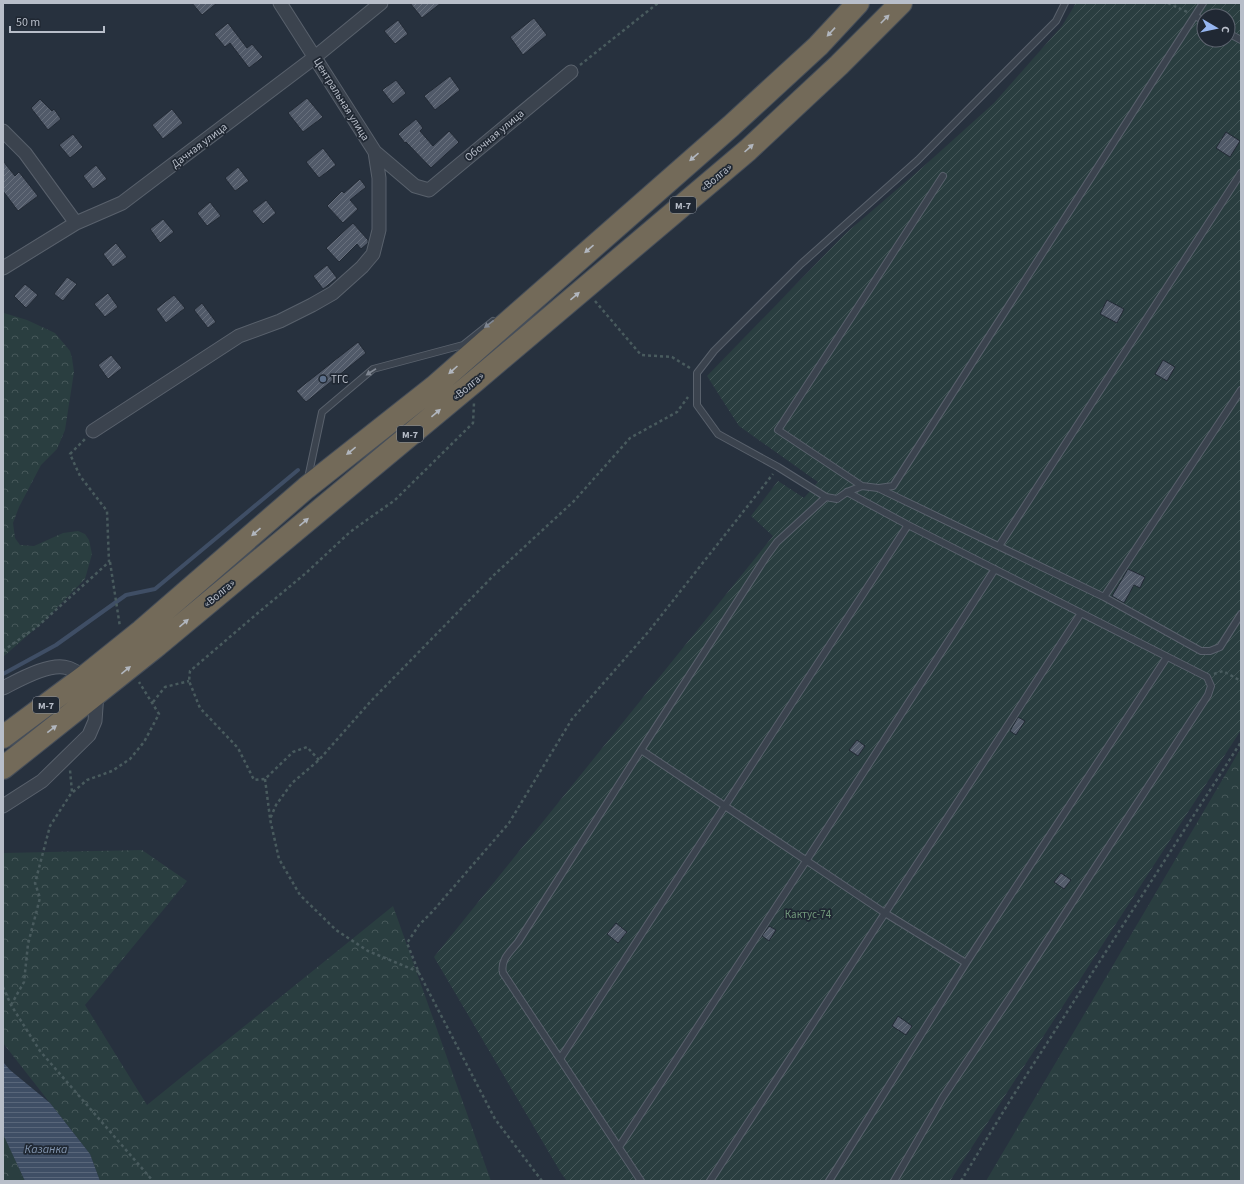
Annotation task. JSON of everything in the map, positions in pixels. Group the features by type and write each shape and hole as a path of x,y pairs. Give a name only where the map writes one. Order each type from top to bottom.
{"highway":[{"name":"«Волга»","path":"5,736 91,685 123,645 306,488 434,386 509,312 731,126 818,46 858,3"},
{"name":"«Волга»","path":"3,768 91,685 475,381 748,150 839,65 901,3"}],"street":[{"name":"Центральная улица","path":"280,3 375,152 414,186"},
{"name":"Дачная улица","path":"3,268 76,223 122,203 315,57 381,3"},
{"name":"Обочная улица","path":"414,186 428,190 571,72"},
{"path":"3,132 25,153 76,223"},
{"path":"93,431 239,336 280,321 328,296 362,267 373,254 379,230 379,178 375,152"},
{"path":"3,688 34,672 56,667 67,667 91,685 95,721 89,735 42,781 3,806"}],"lane":[{"path":"862,486 847,492 837,499 826,497 778,467 718,434 697,405 697,373 714,351 801,264 918,160 1056,21 1065,3"},
{"path":"943,176 778,430 862,486 878,488 893,486 1203,3"},
{"path":"999,546 1241,173"},
{"path":"306,488 322,412 373,369 463,345 509,312"},
{"path":"1104,597 1241,390"},
{"path":"878,488 1104,597 1201,651 1210,651 1220,647 1241,614"},
{"path":"847,492 908,525 1206,677 1211,686 1208,695 943,1097 894,1181"},
{"path":"641,1181 503,972 501,966 503,960 518,942 770,552 777,542 826,497"},
{"path":"560,1059 908,525"},
{"path":"619,1147 995,569"},
{"path":"710,1181 1081,613"},
{"path":"829,1181 966,963 1167,657"},
{"path":"641,750 885,913 966,963"}],"path":[{"path":"571,72 658,3"},
{"path":"1168,3 1195,16"},
{"path":"584,289 641,355 672,356 697,373"},
{"path":"319,760 307,747 293,752 266,779 254,780 238,748 200,708 188,681 190,671 306,573 350,532 395,500 474,423 475,381"},
{"path":"270,819 276,805 292,783 319,760 372,702 495,574 574,501 630,438 677,412 697,384"},
{"path":"93,431 70,454 80,476 107,511 110,562 123,645"},
{"path":"542,1181 495,1119 420,972 407,943 419,925 509,823 572,720 649,631 778,467"},
{"path":"3,651 38,626 110,562"},
{"path":"1206,677 1223,671 1241,681"},
{"path":"11,1005 24,982 28,944 40,898 35,882 50,826 72,792 88,780 112,771 130,759 144,742 159,714 138,680"},
{"path":"152,702 165,687 188,681"},
{"path":"961,1181 1015,1093 1241,742"},
{"path":"69,756 72,792"},
{"path":"266,779 270,819 279,858 300,895 336,930 368,951 420,972"},
{"path":"3,987 11,1005 40,1051 153,1181"}],"green space":[{"name":"Кактус-74","path":"1076,3 1241,3 1241,730 950,1181 567,1181 434,957 773,536 751,516 778,481 804,498 818,482 739,426 707,376 845,234 994,103 1062,26"},
{"path":"4,313 27,320 55,333 70,351 74,372 65,430 57,449 41,465 19,507 13,523 15,538 20,545 34,546 63,533 78,531 85,534 89,540 92,554 85,579 45,620 3,657 3,314"},
{"path":"1241,748 1241,1181 986,1181"},
{"path":"142,850 187,881 85,1005 147,1105 393,906 491,1181 100,1181 90,1154 3,1043 3,853"},
{"path":"3,1134 4,1135 25,1181 3,1181"}],"water":[{"name":"Казанка","path":"3,1062 10,1070 50,1103 90,1154 100,1181 25,1181 3,1134"}],"building":[{"path":"192,3 217,3 202,15"},
{"path":"410,3 441,3 422,18"},
{"path":"534,18 547,35 523,55 510,37"},
{"path":"398,20 408,34 395,44 384,31"},
{"path":"228,23 247,48 252,44 263,57 249,68 230,43 225,47 214,34"},
{"path":"450,76 460,90 435,110 424,96"},
{"path":"396,80 406,93 393,104 382,90"},
{"path":"307,98 323,117 303,132 288,113"},
{"path":"40,99 52,111 54,109 61,119 48,130 31,108"},
{"path":"172,109 183,123 163,139 152,125"},
{"path":"416,119 423,128 420,131 433,146 449,131 459,142 431,168 406,142 405,143 398,134"},
{"path":"1226,132 1240,141 1230,157 1216,148"},
{"path":"73,134 83,147 70,158 59,145"},
{"path":"323,148 336,165 319,178 306,162"},
{"path":"3,161 15,176 19,172 38,196 18,211 3,191"},
{"path":"96,165 107,179 93,189 83,176"},
{"path":"238,167 249,181 235,191 225,178"},
{"path":"360,179 366,187 350,200 358,209 343,223 327,206 342,191 344,193"},
{"path":"266,200 276,213 263,224 252,211"},
{"path":"210,202 221,216 207,226 197,213"},
{"path":"163,219 174,232 160,243 150,229"},
{"path":"353,223 368,240 368,243 361,249 357,244 339,262 326,248"},
{"path":"116,243 127,257 113,267 103,254"},
{"path":"327,265 337,278 323,289 313,276"},
{"path":"67,277 77,284 63,301 54,294"},
{"path":"25,284 38,295 26,308 14,296"},
{"path":"108,293 118,307 105,317 94,304"},
{"path":"174,295 185,308 166,323 156,309"},
{"path":"1107,300 1124,309 1117,323 1100,314"},
{"path":"202,303 216,322 208,328 194,310"},
{"path":"358,342 366,353 306,402 296,391"},
{"path":"111,355 122,368 108,379 98,365"},
{"path":"1163,360 1175,367 1167,381 1155,374"},
{"path":"1128,569 1145,577 1140,588 1134,585 1124,603 1112,596"},
{"path":"1018,717 1025,721 1016,735 1010,731"},
{"path":"857,740 865,746 858,756 849,750"},
{"path":"1061,873 1071,880 1064,889 1054,882"},
{"path":"616,923 627,932 618,943 607,934"},
{"path":"769,926 776,930 769,941 762,936"},
{"path":"898,1016 912,1026 906,1035 892,1026"}],"waterway":[{"path":"3,674 56,645 126,595 155,589 298,470"}],"place":[{"name":"ТГС","path":"323,379"}]}
